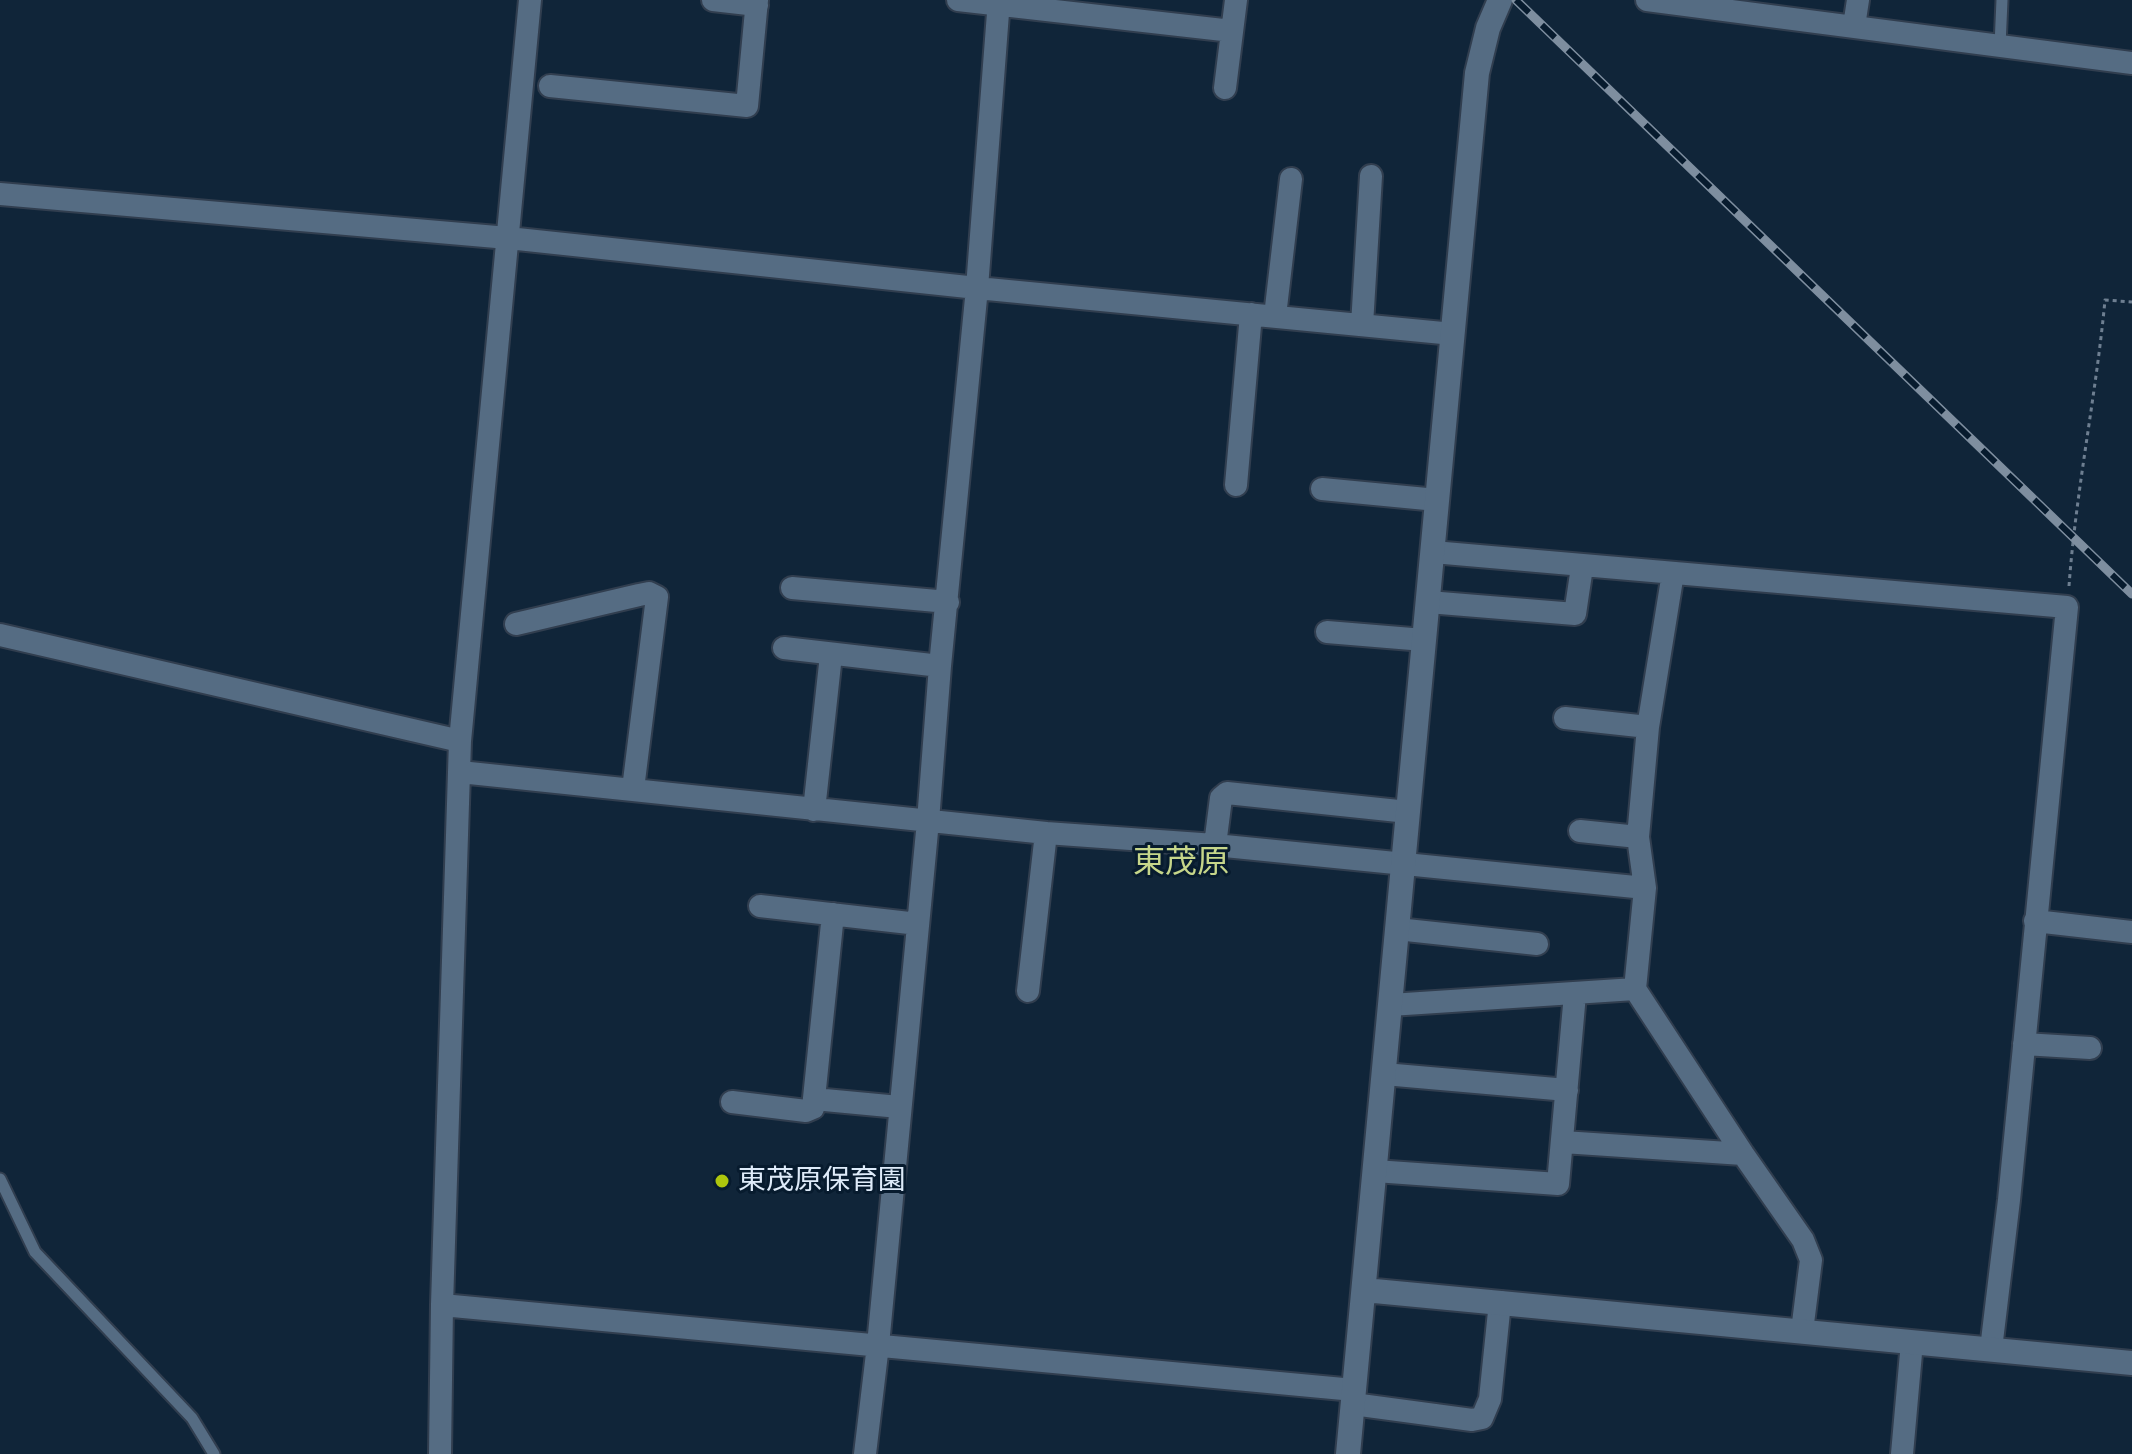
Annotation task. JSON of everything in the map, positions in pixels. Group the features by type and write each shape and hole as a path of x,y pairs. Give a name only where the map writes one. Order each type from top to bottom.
{"street":[{"path":"440,1454 460,741 530,0"},
{"path":"550,86 747,106 757,2 713,0"},
{"path":"958,0 1144,10 1232,31"},
{"path":"1225,88 1236,0"},
{"path":"1647,0 1755,6 1854,26 2132,63"},
{"path":"1854,26 1858,0"},
{"path":"865,1454 928,821 977,288 999,2"},
{"path":"1348,1454 1477,73 1494,2"},
{"path":"1362,325 1371,176"},
{"path":"1275,316 1291,179"},
{"path":"0,194 508,238 1453,334"},
{"path":"1236,485 1251,314"},
{"path":"1322,489 1437,500"},
{"path":"1433,552 2067,607 1991,1349"},
{"path":"1428,602 1575,614 1582,567"},
{"path":"1673,573 1648,727 1638,837 1645,888 1635,989 1803,1240 1811,1260 1802,1331"},
{"path":"792,588 948,602"},
{"path":"516,624 649,593 657,597 633,789"},
{"path":"1327,632 1424,640"},
{"path":"0,635 460,741"},
{"path":"784,648 940,666"},
{"path":"814,810 831,655"},
{"path":"1565,718 1648,727"},
{"path":"460,772 1046,833 1215,845 1645,888"},
{"path":"1215,845 1221,798 1227,793 1408,812"},
{"path":"1580,831 1638,837"},
{"path":"1028,991 1046,833"},
{"path":"760,906 918,924"},
{"path":"732,1102 806,1111 813,1108 833,914"},
{"path":"2035,921 2132,932"},
{"path":"1397,929 1537,944"},
{"path":"1390,1005 1635,989"},
{"path":"1375,1171 1558,1184 1575,994"},
{"path":"2024,1044 2090,1048"},
{"path":"1384,1074 1567,1090"},
{"path":"814,1099 899,1107"},
{"path":"1563,1142 1743,1154"},
{"path":"1364,1290 2132,1363"},
{"path":"442,1305 878,1345 1354,1397 1472,1420 1482,1418 1490,1399 1500,1302"},
{"path":"1902,1454 1912,1342"}],"lane":[{"path":"2000,46 2002,0"},
{"path":"0,1179 35,1252 192,1418 214,1454"}],"path":[{"path":"2067,607 2072,536 2099,362 2105,300 2132,302"}],"railway":[{"path":"1516,0 2132,594"}],"place":[{"name":"東茂原保育園","path":"722,1181"}],"district":[{"name":"東茂原","path":"1181,863"}]}
